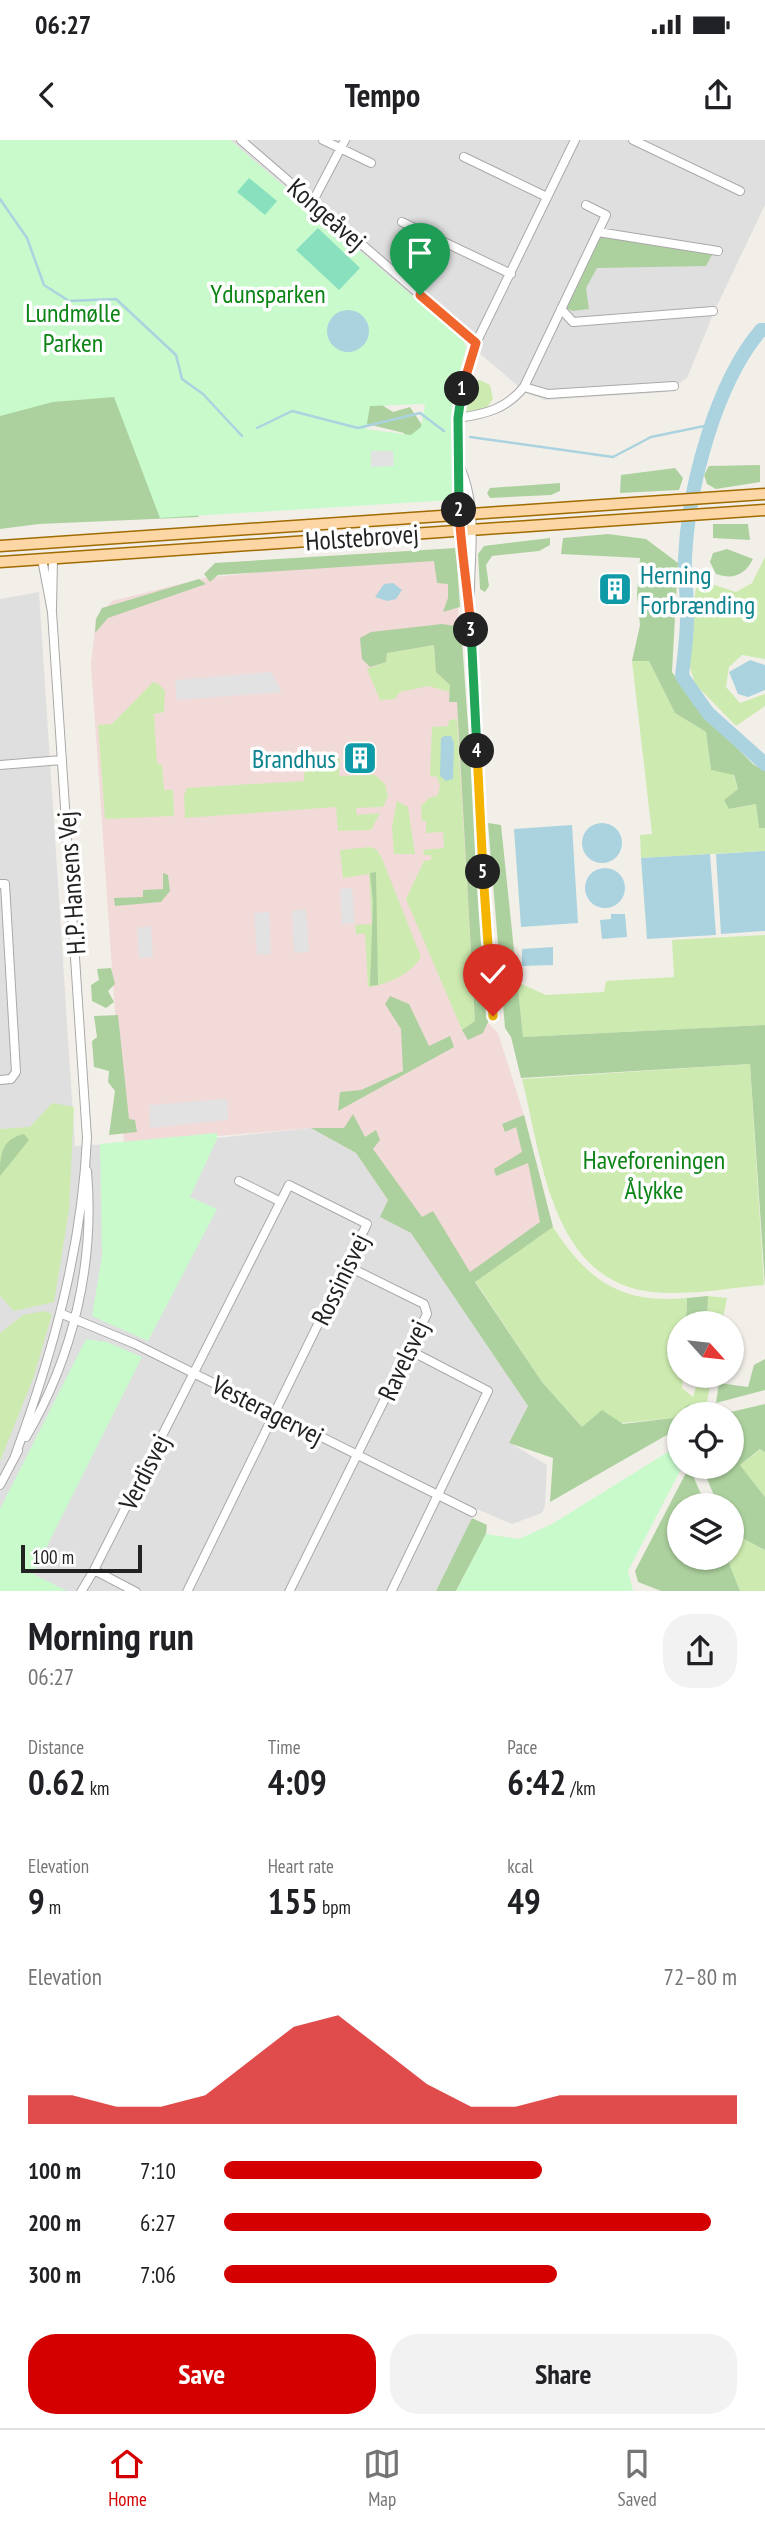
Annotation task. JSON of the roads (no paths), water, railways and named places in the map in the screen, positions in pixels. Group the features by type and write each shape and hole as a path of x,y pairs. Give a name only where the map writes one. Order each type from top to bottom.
{"main road":[{"name":"Holstebrovej","path":"0,562 133,537 765,494"},
{"name":"Holstebrovej","path":"0,546 47,553 465,531 765,510"}],"street":[{"name":"Kongeåvej","path":"241,140 476,343"},
{"path":"323,140 342,144 371,163"},
{"path":"493,1016 469,584 463,567 467,482 460,467 458,418 465,377 476,343 575,140"},
{"path":"633,140 740,191"},
{"path":"313,201 342,144"},
{"path":"464,157 547,197"},
{"path":"458,418 495,411 514,399 524,387 606,215 586,205"},
{"path":"401,222 511,274"},
{"path":"598,232 718,251"},
{"path":"561,309 573,323 713,311"},
{"path":"524,387 548,394 674,386"},
{"name":"H.P. Hansens Vej","path":"0,1485 54,1382 75,1321 88,1255 86,1102 52,612 45,587 47,553"},
{"path":"0,765 62,760"},
{"path":"0,1080 11,1079 16,1072 2,884"},
{"path":"0,981 11,981"},
{"name":"H.P. Hansens Vej","path":"15,1456 52,1352 61,1314 72,1264 86,1154"},
{"path":"239,1181 279,1201"},
{"name":"Verdisvej","path":"81,1591 289,1185"},
{"name":"Rossinisvej","path":"187,1591 367,1224 289,1185"},
{"name":"Ravelsvej","path":"289,1591 358,1455 427,1308 347,1266"},
{"name":"Vesteragervej","path":"61,1314 135,1344 472,1512"},
{"path":"391,1591 488,1391 409,1350"},
{"path":"94,1570 136,1591"}],"water":[{"path":"348,310 363,316 369,331 363,346 348,352 333,346 327,331 333,316"},
{"path":"393,583 402,590 396,599 387,601 375,597 384,584"},
{"path":"750,660 765,665 765,690 748,697 738,694 729,672"},
{"path":"451,736 454,743 453,779 446,781 440,776 441,738"},
{"path":"602,823 616,829 622,843 616,857 602,863 588,857 582,843 588,829"},
{"path":"572,825 578,923 521,927 514,829"},
{"path":"765,851 765,931 721,934 716,854"},
{"path":"710,854 716,935 647,939 641,858"},
{"path":"605,868 613,869 619,874 624,880 624,896 619,902 613,907 605,908 597,907 591,902 586,896 585,888 586,880 591,874 597,869"},
{"path":"611,914 625,914 627,937 602,939 600,920 611,919"},
{"path":"553,947 553,965 522,966 522,949"}],"waterway":[{"path":"0,199 27,238 44,285 69,301 116,299 176,355 182,379 203,394 242,436"},
{"path":"765,330 761,330 745,352 730,379 707,438 698,470 687,531 687,625 682,676 708,713 765,764"},
{"path":"257,428 292,411 358,428 420,413 444,431"},
{"path":"470,437 613,457 651,437 714,424"}],"place":[{"name":"Herning Forbrænding","path":"615,589"},
{"name":"Brandhus","path":"360,758"}],"park label":[{"name":"Ydunsparken","path":"268,293"},
{"name":"Lundmølle Parken","path":"73,327"},
{"name":"Haveforeningen Ålykke","path":"654,1174"}]}
